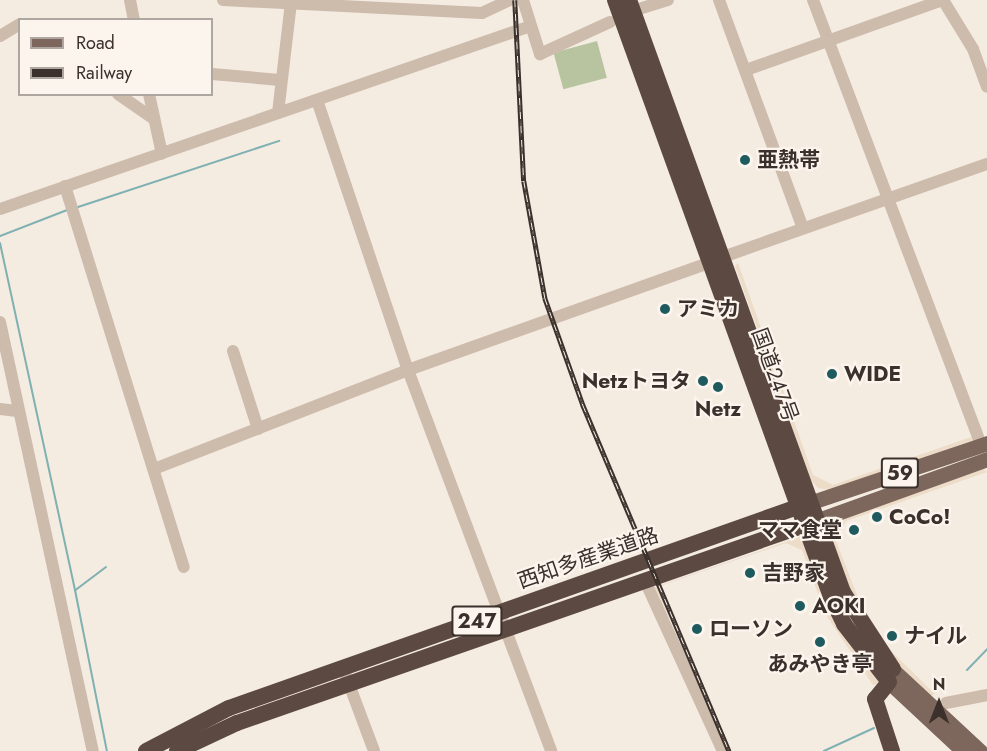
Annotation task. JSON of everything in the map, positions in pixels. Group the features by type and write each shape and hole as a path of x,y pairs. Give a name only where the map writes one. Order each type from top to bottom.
{"highway":[{"name":"国道247号","path":"615,0 806,505 844,624 892,677"},
{"name":"国道247号","path":"636,4 715,260"},
{"name":"西知多産業道路","path":"146,751 229,708 806,505"},
{"name":"西知多産業道路","path":"177,751 237,723 812,522"},
{"path":"892,677 875,699 892,751"}],"main road":[{"name":"59","path":"806,505 985,454"},
{"name":"59","path":"812,522 985,454"},
{"path":"892,677 963,751"},
{"path":"892,677 980,751"}],"street":[{"path":"130,0 134,18"},
{"path":"223,0 482,13 510,0"},
{"path":"523,0 528,27 540,54 610,22"},
{"path":"636,4 668,0"},
{"path":"719,0 803,228"},
{"path":"813,0 985,454"},
{"path":"746,70 943,0 973,49 987,87"},
{"path":"279,113 280,80 291,3"},
{"path":"0,36 18,25"},
{"path":"0,209 528,27"},
{"path":"213,74 280,80"},
{"path":"121,96 154,119"},
{"path":"149,96 162,154"},
{"path":"317,100 408,370 551,751"},
{"path":"154,469 408,370 987,164"},
{"path":"64,186 184,567"},
{"path":"0,322 17,411 93,751"},
{"path":"233,351 258,429"},
{"path":"0,409 17,411"},
{"path":"645,581 723,751"},
{"path":"342,667 374,751"},
{"path":"946,703 987,695"}],"green space":[{"path":"597,41 607,78 563,89 554,53"}],"shaded area":[{"path":"738,263 813,475 833,485 974,436 974,440 830,490 818,488 811,480 735,266"},
{"path":"983,469 987,472 846,521 836,541 862,608 891,651 935,694 930,696 900,669 860,615 830,533 841,519"},
{"path":"800,537 879,677 878,684 873,685 826,615 802,550 786,543 657,587 670,620 652,588"}],"waterway":[{"path":"75,208 279,141"},
{"path":"0,236 67,210"},
{"path":"0,243 75,590"},
{"path":"106,567 75,590 107,751"},
{"path":"967,670 987,649"},
{"path":"824,751 874,728"}],"railway":[{"path":"515,0 524,181 545,298 583,405 729,751"}],"place":[{"name":"亜熱帯","path":"745,160"},
{"name":"アミカ","path":"665,309"},
{"name":"WIDE","path":"832,374"},
{"name":"Netzトヨタ","path":"703,381"},
{"name":"Netz","path":"718,387"},
{"name":"CoCo!","path":"877,517"},
{"name":"ママ食堂","path":"854,530"},
{"name":"吉野家","path":"750,573"},
{"name":"AOKI","path":"800,606"},
{"name":"ローソン","path":"697,629"},
{"name":"ナイル","path":"892,636"},
{"name":"あみやき亭","path":"820,642"}]}
